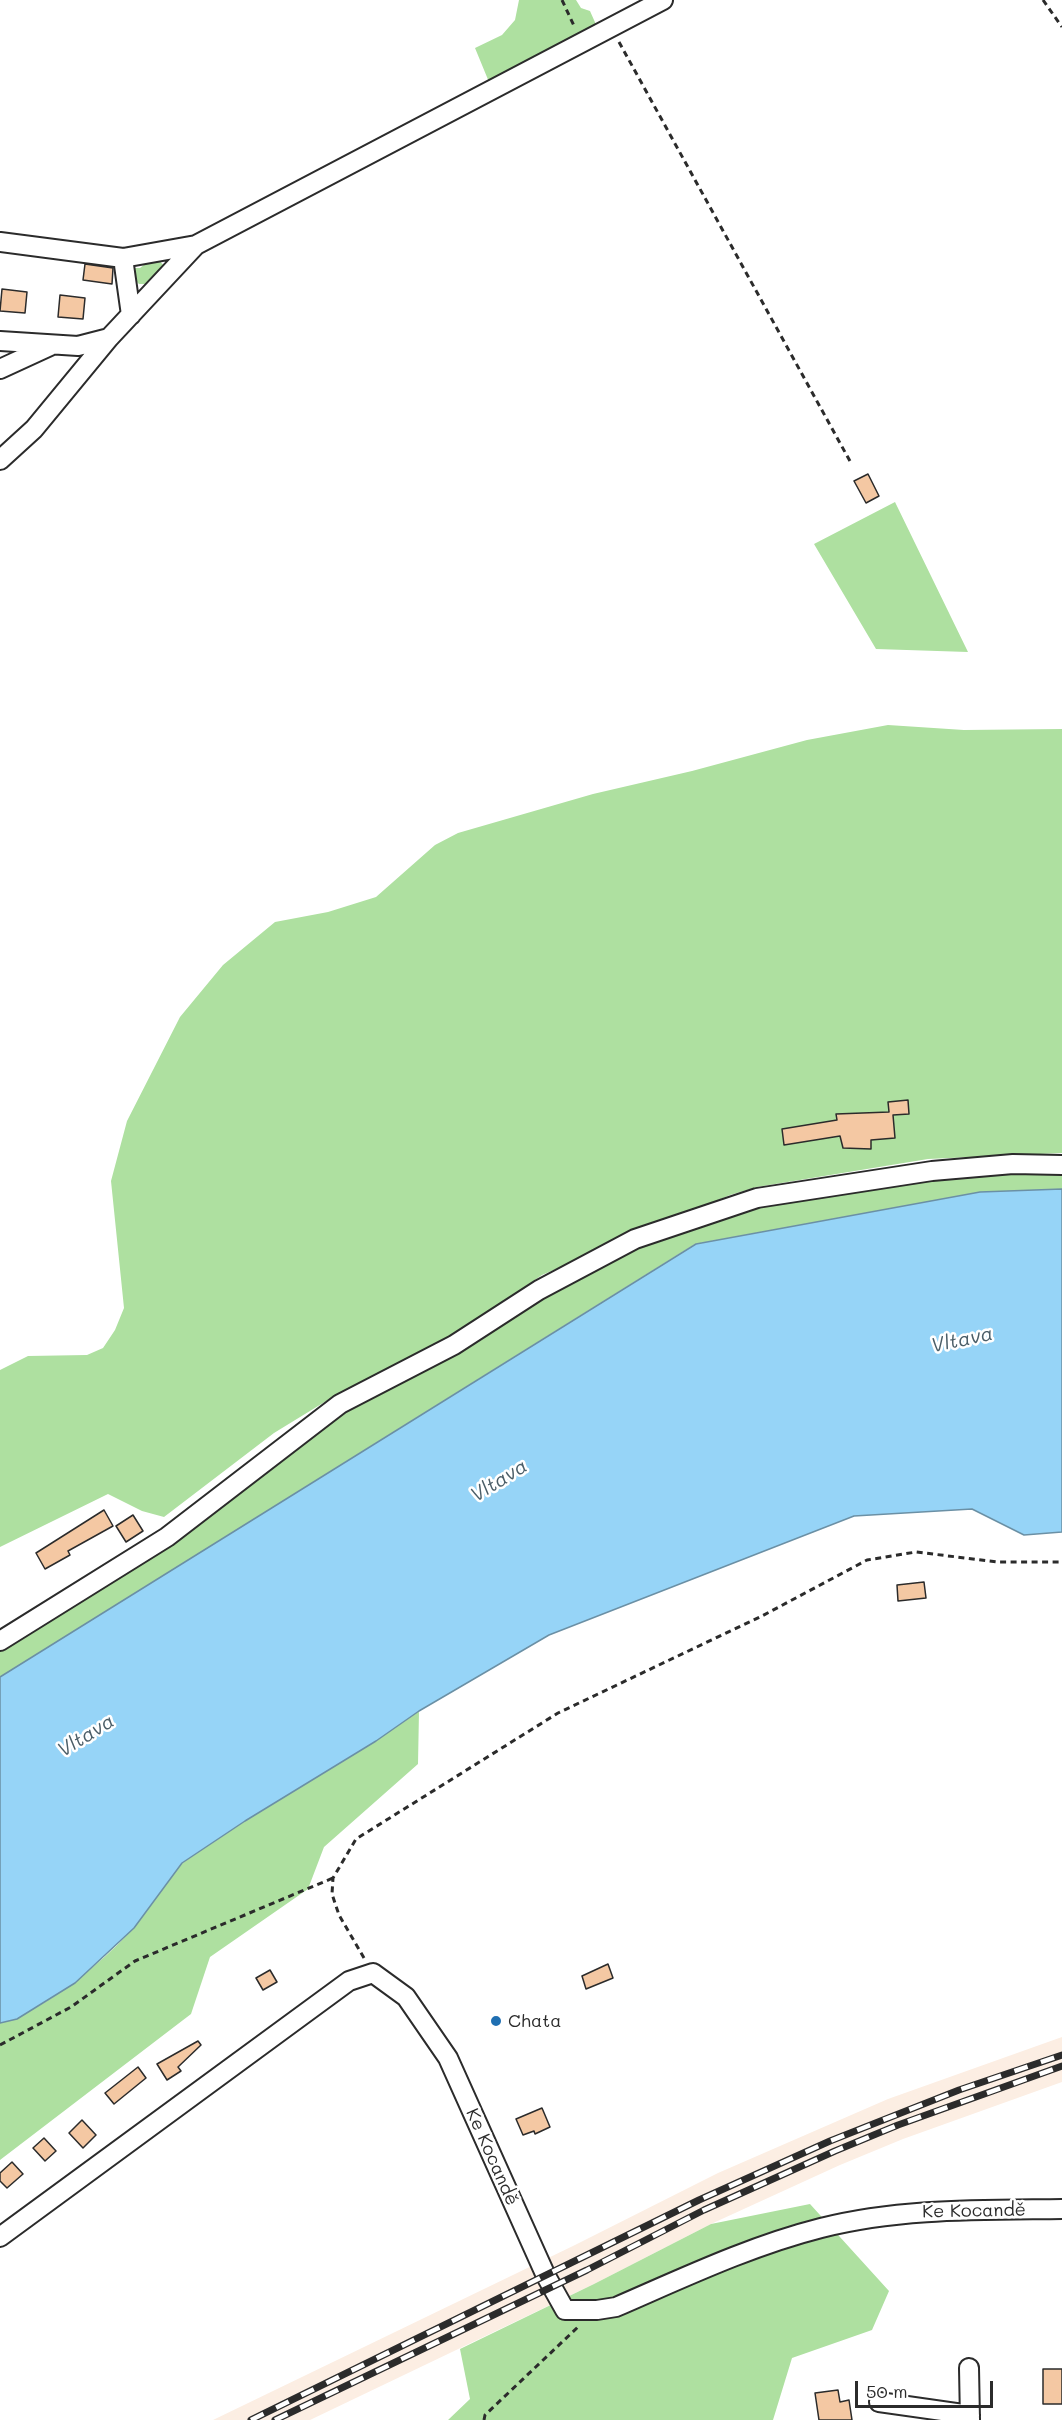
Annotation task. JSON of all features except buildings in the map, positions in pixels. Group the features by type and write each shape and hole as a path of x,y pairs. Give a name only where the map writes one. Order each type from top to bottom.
{"street":[{"path":"0,242 123,258 196,245 663,0"},
{"path":"0,460 34,429 109,338 196,245"},
{"path":"123,258 131,315"},
{"path":"0,341 78,346 109,338"},
{"path":"0,369 51,345"},
{"path":"0,1641 167,1537 339,1404 454,1345 539,1290 635,1239 757,1198 932,1171 1013,1164 1062,1165"},
{"path":"0,2237 349,1981 373,1973"},
{"name":"Ke Kocandě","path":"373,1973 406,1997 447,2058 546,2276 565,2310 597,2310 616,2307 750,2250 821,2228 911,2212 1062,2209"},
{"path":"879,2402 970,2417 969,2368"}],"path":[{"path":"562,0 582,43"},
{"path":"1043,0 1062,27"},
{"path":"611,27 851,463"},
{"path":"373,1973 339,1915 332,1894 333,1878 356,1839 558,1713 762,1616 867,1560 916,1552 998,1562 1062,1562"},
{"path":"0,2045 71,2007 135,1961 333,1878"},
{"path":"479,2420 484,2418 597,2310"}],"shaded area":[{"path":"1062,2037 1062,2082 903,2139 840,2165 711,2224 594,2284 310,2420 213,2420 575,2245 718,2173 888,2099"}],"green space":[{"path":"519,0 576,0 581,8 590,11 598,29 489,82 475,48 502,35 515,20"},
{"path":"150,260 159,260 164,266 146,284 139,284 136,281 134,268 140,268"},
{"path":"895,502 968,652 876,649 814,544"},
{"path":"888,725 964,730 1062,729 1062,1153 928,1159 757,1187 730,1195 542,1275 456,1334 336,1395 274,1433 164,1517 142,1511 108,1494 0,1547 0,1370 28,1356 87,1355 103,1348 115,1330 124,1308 111,1181 127,1121 180,1017 223,965 275,922 328,912 376,897 435,845 458,833 593,794 692,771 807,740"},
{"path":"1062,1165 1062,1189 980,1192 695,1244 0,1677 0,1641 167,1537 340,1404 635,1239 757,1198"},
{"path":"419,1711 418,1764 324,1847 308,1889 210,1957 191,2014 0,2160 0,2023 35,2008 91,1969 135,1926 166,1882 185,1861 242,1821"},
{"path":"810,2204 889,2291 872,2330 792,2358 773,2420 448,2420 470,2399 460,2349 711,2224"}],"water":[{"name":"Vltava","path":"1062,1189 1062,1532 1024,1535 972,1509 854,1516 549,1635 419,1711 376,1741 245,1821 182,1863 134,1928 75,1983 17,2019 0,2023 0,1677 696,1244 980,1192"}],"railway":[{"path":"251,2420 699,2200 830,2141 959,2090 1062,2055"},
{"path":"275,2420 587,2270 704,2210 835,2151 898,2125 1062,2066"}],"place":[{"name":"Chata","path":"496,2021"}]}
